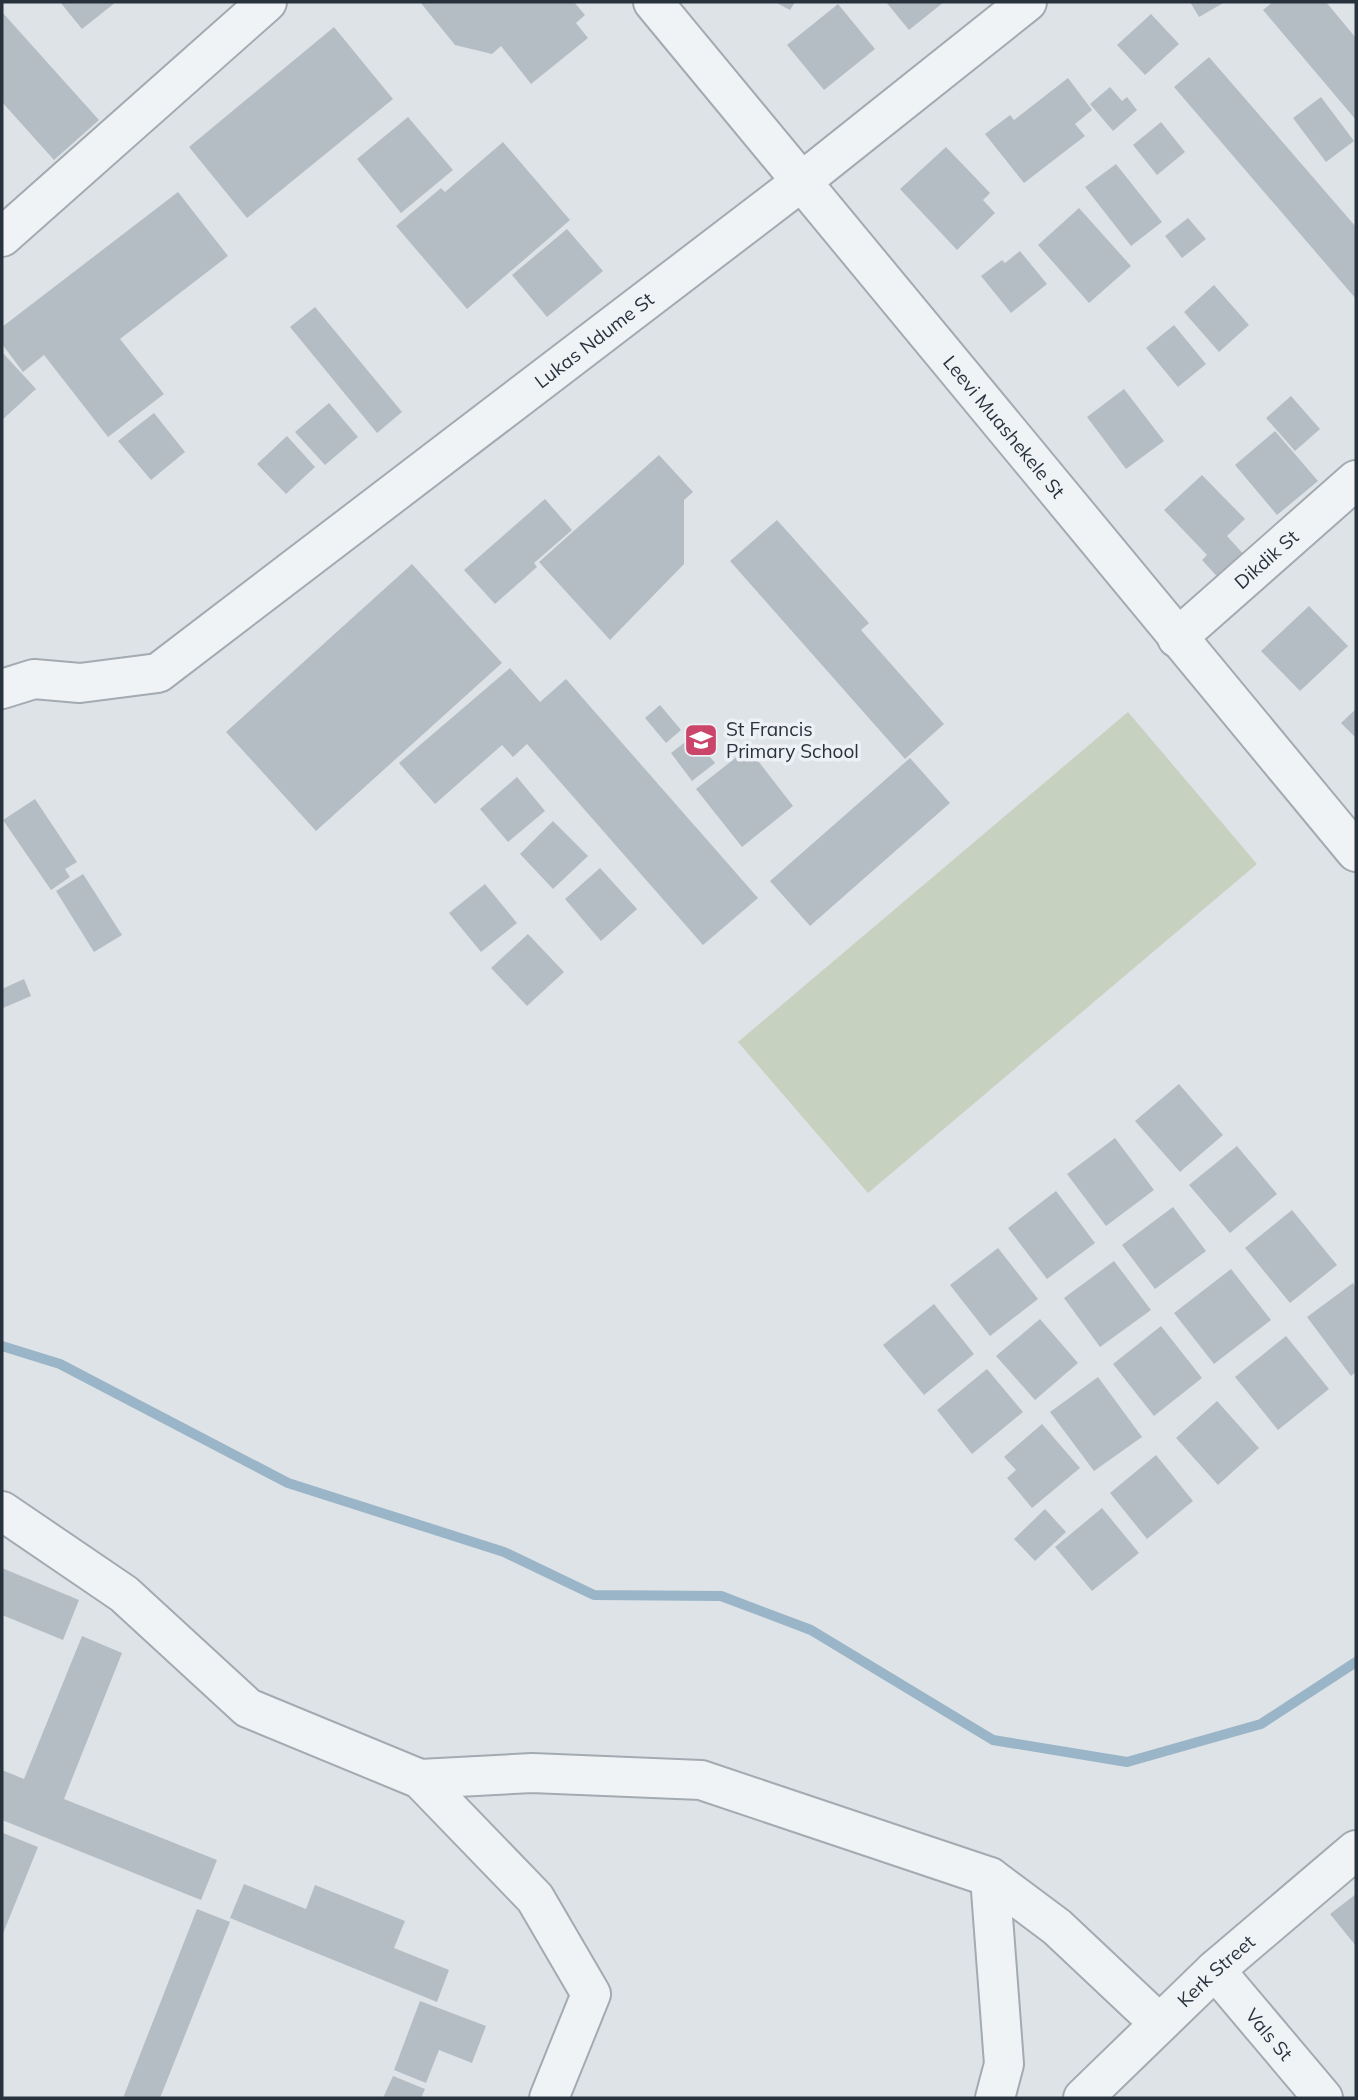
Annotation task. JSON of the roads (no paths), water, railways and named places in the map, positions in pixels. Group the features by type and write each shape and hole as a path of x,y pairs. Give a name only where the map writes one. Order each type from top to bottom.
{"street":[{"path":"2,237 267,2"},
{"name":"Leevi Muashekele St","path":"653,2 1356,852"},
{"name":"Lukas Ndume St","path":"2,689 34,679 80,683 158,673 801,182 1027,2"},
{"name":"Dikdik St","path":"1178,638 1356,480"},
{"path":"2,1511 124,1594 248,1708 420,1779 535,1898 591,1994 549,2098"},
{"path":"420,1779 532,1773 701,1780 990,1877 1057,1927 1159,2023"},
{"name":"Kerk Street","path":"1083,2098 1215,1970 1356,1850"},
{"path":"990,1877 1004,2064 995,2098"},
{"name":"Vals St","path":"1215,1970 1323,2098"}],"waterway":[{"path":"2,1346 60,1364 288,1483 504,1552 594,1595 721,1596 811,1630 993,1740 1127,1762 1261,1724 1356,1662"}],"place":[{"name":"St Francis Primary School","path":"701,740"}]}
